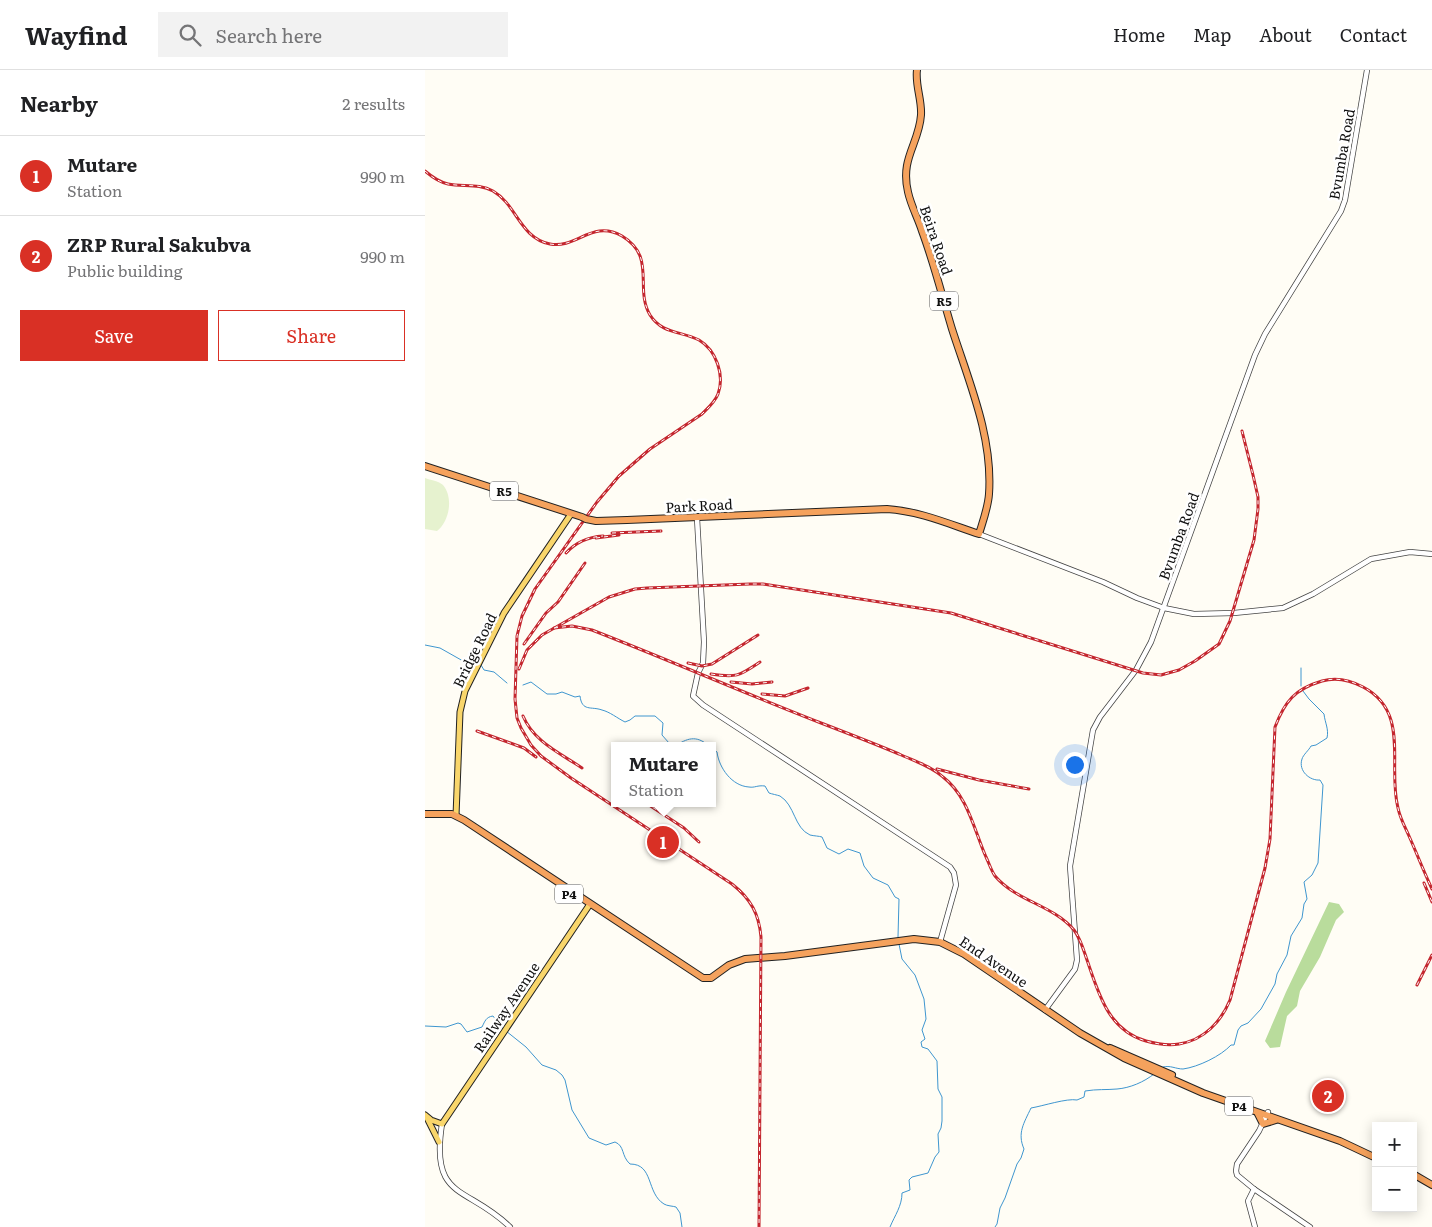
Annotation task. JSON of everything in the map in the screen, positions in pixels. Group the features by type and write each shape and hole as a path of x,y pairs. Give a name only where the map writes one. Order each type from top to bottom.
{"highway":[{"name":"Beira Road","path":"917,70 916,85 921,113 906,172 908,191 939,282 987,449 989,494 986,513 979,534"},
{"name":"Park Road","path":"425,466 571,514 601,521 902,510 979,534"},
{"name":"P4","path":"425,815 456,816 589,906"},
{"name":"P4","path":"425,815 450,818 466,825 589,906"},
{"name":"End Avenue","path":"589,906 693,976 709,981 717,979 733,965 744,962 800,957 904,940 922,939 940,942 964,954 1045,1010 1104,1047"},
{"name":"P4","path":"1104,1047 1162,1076 1257,1113 1267,1114 1277,1120 1345,1143 1372,1156"},
{"name":"P4","path":"1104,1047 1114,1048 1205,1090 1267,1114 1342,1138 1372,1152"},
{"path":"1257,1113 1263,1124 1277,1120"},
{"path":"1417,1177 1432,1187"},
{"path":"1417,1181 1432,1187"}],"main road":[{"name":"Bridge Road","path":"456,816 460,712 465,691 504,613 571,514"},
{"name":"Railway Avenue","path":"442,1124 589,906"},
{"path":"425,1115 431,1120 442,1124"},
{"path":"425,1115 439,1142"}],"street":[{"name":"Bvumba Road","path":"1045,1010 1075,969 1077,960 1070,866 1093,730 1100,717 1136,670 1154,635 1255,355 1265,334 1341,211 1345,200 1367,70"},
{"path":"697,518 704,642 703,663 693,692 695,698 950,867 954,874 956,885 940,942"},
{"path":"979,534 1164,608 1194,614 1269,610 1289,606 1313,594 1371,559 1410,552 1432,554"},
{"path":"1267,1114 1263,1124 1237,1164 1236,1171 1240,1179 1310,1227"},
{"path":"442,1124 439,1156 441,1170 445,1179 456,1190 491,1212 510,1227"},
{"path":"1254,1189 1247,1201 1255,1227"}],"green space":[{"path":"425,478 443,485 448,496 449,510 445,522 437,531 425,529"},
{"path":"1329,902 1339,904 1344,912 1336,920 1320,957 1300,991 1297,1006 1287,1016 1280,1047 1270,1048 1265,1041"}],"waterway":[{"path":"425,645 440,648 463,661 478,663"},
{"path":"481,665 484,670 494,672 507,683"},
{"path":"1301,668 1301,686"},
{"path":"523,685 531,682 547,694 562,692 575,697 580,696 581,701 588,708 605,711 625,722 635,716 655,716 663,723 662,735 668,742"},
{"path":"1163,1067 1183,1069 1195,1066 1215,1057 1231,1045 1234,1045 1238,1030 1241,1026 1248,1023 1261,1009 1275,984 1277,974 1287,955 1291,936 1302,918 1304,904 1307,899 1304,882 1312,875 1318,863 1323,785 1320,780 1309,777 1303,771 1301,763 1311,746 1327,738 1328,732 1324,714 1303,691"},
{"path":"682,742 689,739 697,739 704,742"},
{"path":"716,751 720,764 732,780 743,786 765,786 769,793 780,796 789,805 797,822 805,832 822,837 827,848 839,854 848,849 860,853 864,866 873,878 888,885 895,897 899,899 898,937"},
{"path":"890,1227 900,1206 902,1193 910,1190 909,1180 912,1177 928,1173 939,1152 938,1134 942,1121 942,1097 938,1089 937,1061 928,1049 922,1047 921,1042 925,1039 922,1030 926,1019 924,999 915,975 902,959 899,944"},
{"path":"425,1026 446,1027 458,1023 467,1032 482,1027 487,1018 493,1016 503,1029"},
{"path":"506,1031 526,1047 542,1065 556,1070 562,1075 565,1080 572,1110 589,1138 606,1145 615,1142 618,1144 627,1161 630,1164 638,1165 647,1174 658,1199 665,1205 676,1207 680,1213 682,1227"},
{"path":"995,1227 1000,1208 1024,1149 1021,1133 1031,1108 1061,1101 1077,1100 1084,1097 1085,1091 1127,1087 1141,1082 1154,1074"}],"railway":[{"path":"425,171 445,183 482,187 493,191 508,204 525,228 540,241 560,244 593,232 602,231 622,236 633,244 639,253 642,263 644,294 650,315 660,326 692,337 705,344 718,364 720,387 713,402 702,414 650,449 619,476 597,502 535,589 522,616 517,636 515,699 517,718 521,728 531,745 541,756 611,804"},
{"path":"519,669 527,650 542,635 609,597 635,589 763,584 951,613 1143,673 1161,675 1179,670 1219,644 1230,621 1254,540 1258,497 1242,431"},
{"path":"612,533 661,531"},
{"path":"596,538 619,535"},
{"path":"566,553 583,541 603,536"},
{"path":"524,644 546,613 558,602 585,563"},
{"path":"554,628 572,626 592,630 889,750 938,773 959,794 995,876 1013,891 1056,915 1074,930 1081,943 1100,996 1113,1019 1133,1036 1146,1041 1171,1045 1196,1039 1217,1023 1230,1000 1265,868 1270,839 1275,727 1287,703 1305,688 1327,680 1338,679 1348,681 1363,687 1378,698 1387,711 1392,725 1394,741 1395,792 1399,812 1432,889"},
{"path":"688,663 702,666 712,664 758,635"},
{"path":"711,674 737,675 760,662"},
{"path":"731,682 752,684 772,682"},
{"path":"762,694 785,696 808,688"},
{"path":"523,716 541,740 582,768"},
{"path":"477,731 524,748 536,757"},
{"path":"937,769 979,780 1029,789"},
{"path":"615,807 732,884 749,901 756,914 761,937 759,1227"},
{"path":"652,807 684,828 699,842"},
{"path":"1424,883 1432,902"},
{"path":"1417,985 1432,955"}],"place":[{"name":"Mutare","path":"663,842"},
{"name":"ZRP Rural Sakubva","path":"1328,1096"}]}
